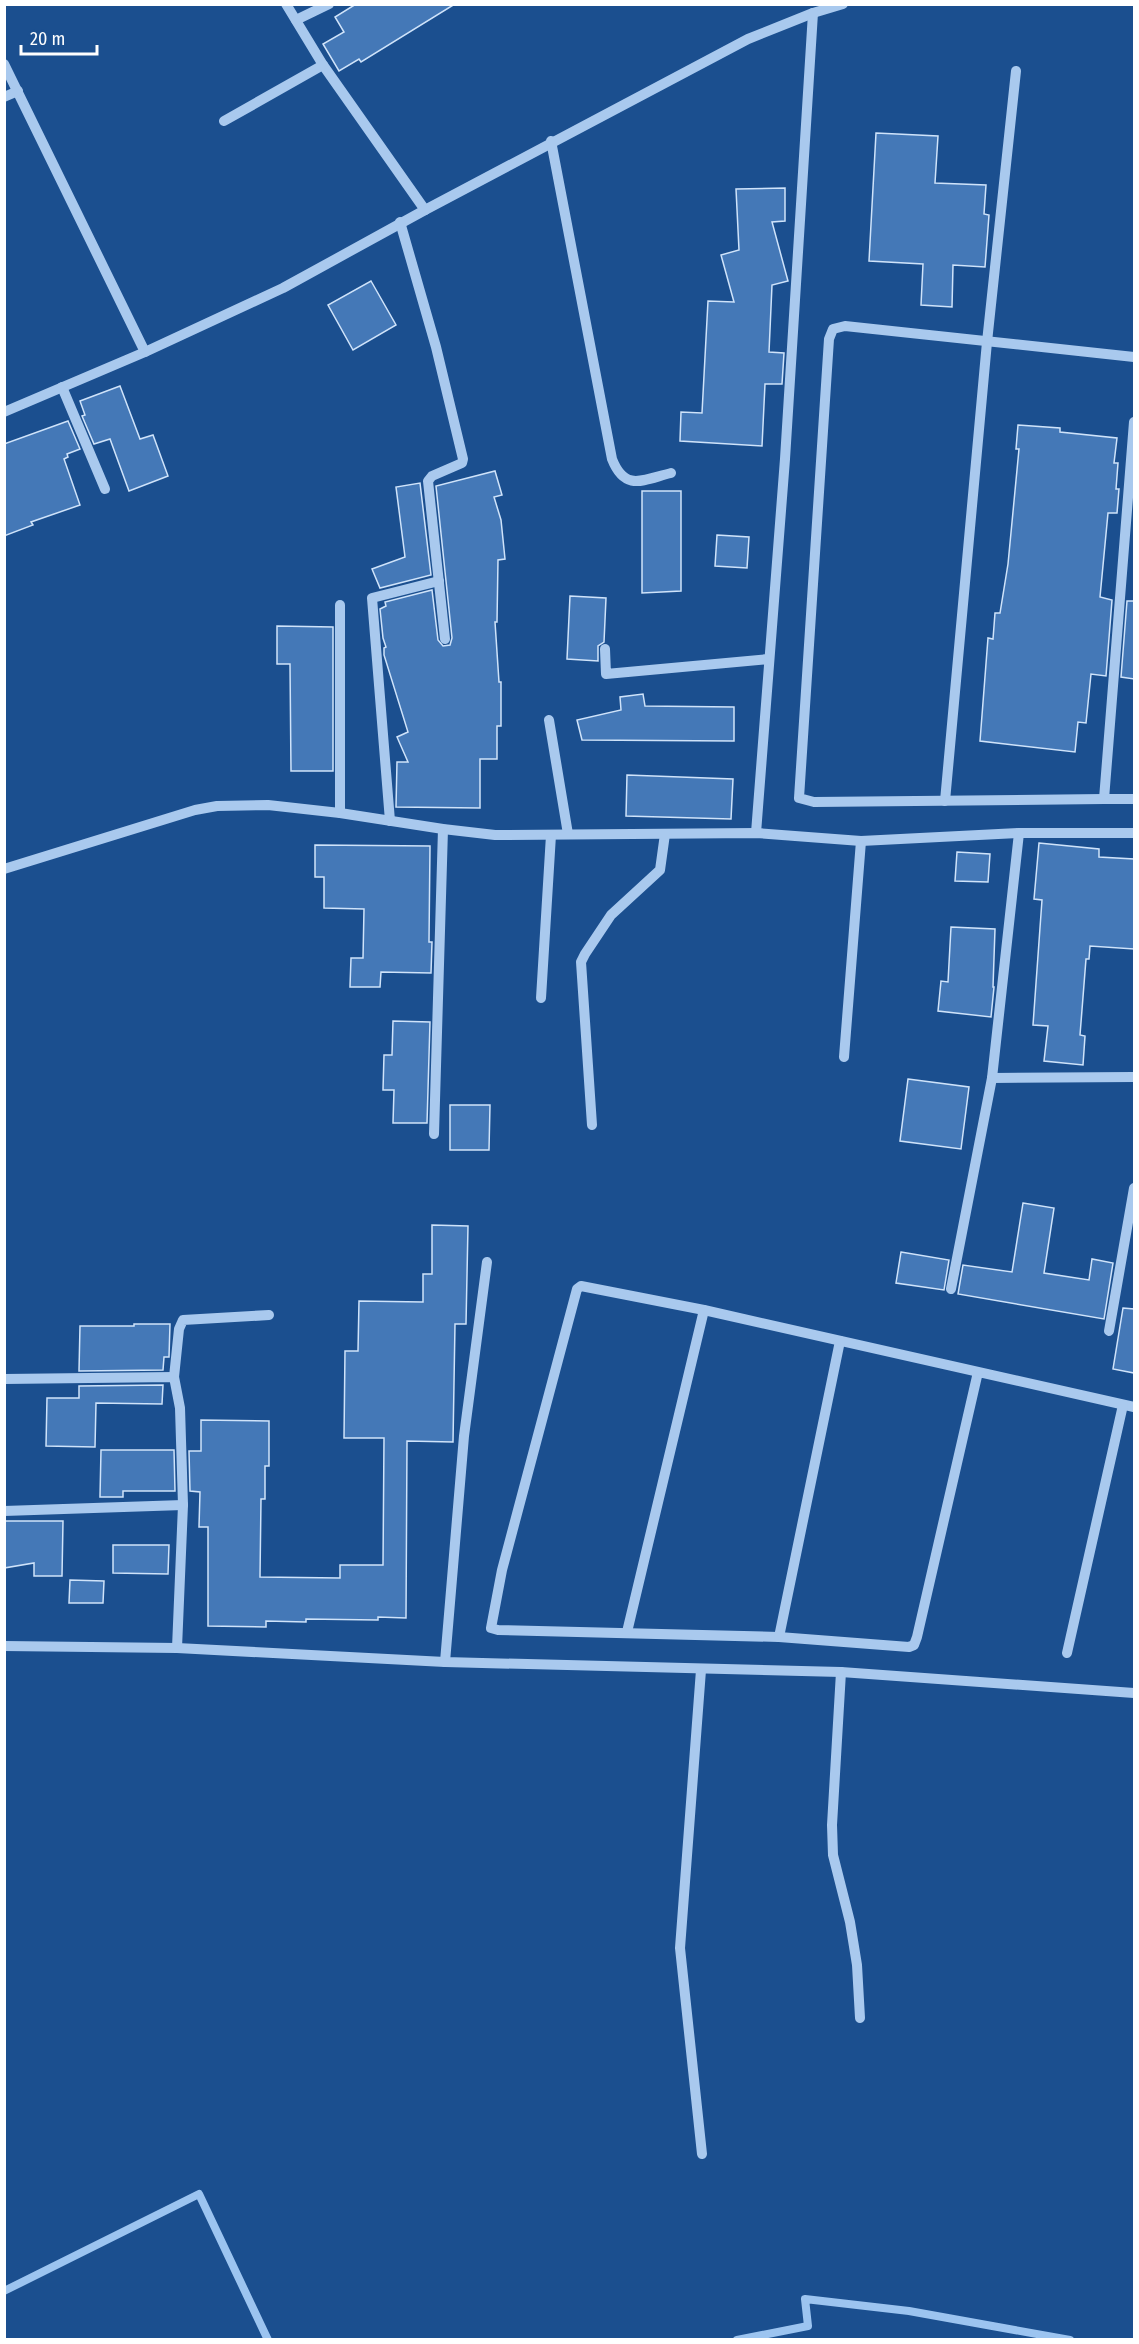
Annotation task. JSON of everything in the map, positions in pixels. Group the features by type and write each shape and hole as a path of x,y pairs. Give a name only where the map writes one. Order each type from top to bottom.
{"street":[{"path":"286,4 323,65 425,210"},
{"path":"296,20 329,4"},
{"path":"4,412 145,352 283,288 400,222 748,39 839,5"},
{"path":"756,833 770,659 813,13"},
{"path":"4,64 145,352"},
{"path":"224,121 323,65"},
{"path":"945,801 987,342 1016,71"},
{"path":"4,97 18,91"},
{"path":"552,141 612,459 617,471 624,479 638,482 671,473"},
{"path":"400,222 436,347 464,459 432,476 428,481 446,639"},
{"path":"1134,357 845,326 833,329 829,339 799,798 814,802 1134,799"},
{"path":"62,387 105,489"},
{"path":"1104,799 1134,422"},
{"path":"390,821 372,598 439,581"},
{"path":"340,605 340,813"},
{"path":"605,649 606,674 770,659"},
{"path":"549,720 568,834"},
{"path":"4,869 195,810 217,806 268,805 495,835 756,833 861,841 1019,833 1134,833"},
{"path":"434,1134 442,829"},
{"path":"951,1289 992,1078 1019,833"},
{"path":"592,1125 581,962 611,915 660,870 665,834"},
{"path":"541,998 551,835"},
{"path":"844,1057 861,841"},
{"path":"992,1078 1134,1077"},
{"path":"1108,1331 1134,1188"},
{"path":"445,1662 464,1436 487,1262"},
{"path":"978,1372 916,1642 909,1647 779,1637 498,1630 490,1627 502,1570 577,1288 585,1285 704,1310 1134,1407"},
{"path":"627,1632 704,1310"},
{"path":"177,1648 183,1505 180,1408 174,1377 179,1329 183,1320 269,1315"},
{"path":"779,1637 840,1341"},
{"path":"4,1379 174,1377"},
{"path":"1068,1653 1123,1405"},
{"path":"4,1511 183,1505"},
{"path":"4,1646 177,1648 445,1662 841,1672 1134,1693"},
{"path":"701,1670 680,1948 702,2154"},
{"path":"841,1672 832,1825 833,1855 857,1965 860,2018"}],"building":[{"path":"356,4 455,4 361,62 359,59 339,71 323,44 344,32 335,17"},
{"path":"876,133 938,136 935,183 986,185 984,214 989,215 985,267 953,265 952,307 921,305 923,264 869,261"},
{"path":"785,188 785,221 772,222 788,281 772,285 769,352 784,353 782,384 765,384 762,446 680,441 681,412 702,413 708,301 734,302 721,255 739,250 736,189"},
{"path":"371,281 396,325 353,350 328,305"},
{"path":"120,386 140,439 153,435 168,476 129,491 110,439 94,444 82,416 85,415 80,401"},
{"path":"68,421 80,449 67,454 68,457 64,459 80,505 31,522 33,525 4,536 4,444"},
{"path":"1018,425 1060,428 1060,432 1117,438 1114,463 1118,463 1117,513 1108,513 1100,597 1112,600 1106,676 1091,674 1086,723 1078,722 1075,752 980,741 988,638 993,639 995,613 1000,613 1008,564 1019,449 1016,449"},
{"path":"495,471 502,495 494,497 501,520 505,559 498,560 497,622 495,622 499,682 501,682 501,726 497,726 497,759 480,759 480,808 396,807 397,762 408,762 397,737 408,732 384,655 386,647 380,609 386,606 385,602 432,590 438,640 443,646 450,645 452,638 436,486"},
{"path":"420,483 431,575 380,588 372,569 405,557 396,487"},
{"path":"642,491 681,491 681,591 642,593"},
{"path":"717,535 749,537 747,568 715,566"},
{"path":"570,596 606,598 604,642 598,646 598,661 567,659"},
{"path":"1127,601 1134,601 1134,679 1121,677"},
{"path":"277,626 333,627 333,771 291,771 290,664 277,664"},
{"path":"643,694 645,706 734,707 734,741 582,740 577,720 621,710 620,697"},
{"path":"627,775 733,779 731,819 626,816"},
{"path":"1039,843 1099,849 1099,857 1134,859 1134,949 1090,946 1089,959 1086,959 1080,1035 1085,1036 1083,1065 1044,1061 1048,1026 1033,1025 1042,900 1034,899"},
{"path":"315,845 430,846 431,973 381,972 380,987 350,987 351,958 363,958 364,909 324,908 324,877 315,877"},
{"path":"957,852 990,854 988,882 955,881"},
{"path":"951,927 995,929 991,1017 938,1011 941,981 948,982"},
{"path":"393,1021 430,1022 427,1123 393,1123 394,1090 383,1090 384,1055 392,1055"},
{"path":"908,1079 969,1087 961,1149 900,1141"},
{"path":"450,1105 490,1105 489,1150 450,1150"},
{"path":"1023,1203 1054,1208 1044,1273 1089,1280 1092,1259 1113,1263 1104,1319 958,1294 963,1265 1012,1272"},
{"path":"432,1225 468,1226 466,1324 455,1324 453,1442 407,1441 406,1618 306,1619 306,1622 266,1621 266,1627 208,1626 208,1527 199,1527 200,1492 190,1491 189,1451 201,1451 201,1420 269,1421 269,1466 265,1466 265,1499 261,1499 260,1577 340,1578 340,1565 383,1565 384,1438 344,1438 345,1351 358,1351 359,1301 423,1302 423,1274 432,1274"},
{"path":"901,1252 949,1260 944,1290 896,1283"},
{"path":"1123,1308 1134,1309 1134,1373 1113,1369"},
{"path":"134,1324 170,1324 169,1357 164,1357 163,1370 79,1371 80,1326 134,1326"},
{"path":"163,1385 162,1404 96,1403 95,1447 46,1446 47,1398 79,1398 79,1386"},
{"path":"101,1450 174,1450 175,1491 123,1491 123,1497 100,1497"},
{"path":"4,1521 63,1521 62,1576 34,1576 34,1563 4,1568"},
{"path":"113,1545 169,1545 168,1574 113,1573"},
{"path":"70,1580 104,1581 103,1603 69,1603"}],"waterway":[{"path":"4,2291 199,2194 268,2340"},
{"path":"737,2340 808,2326 805,2299 909,2311 1070,2340"}]}
